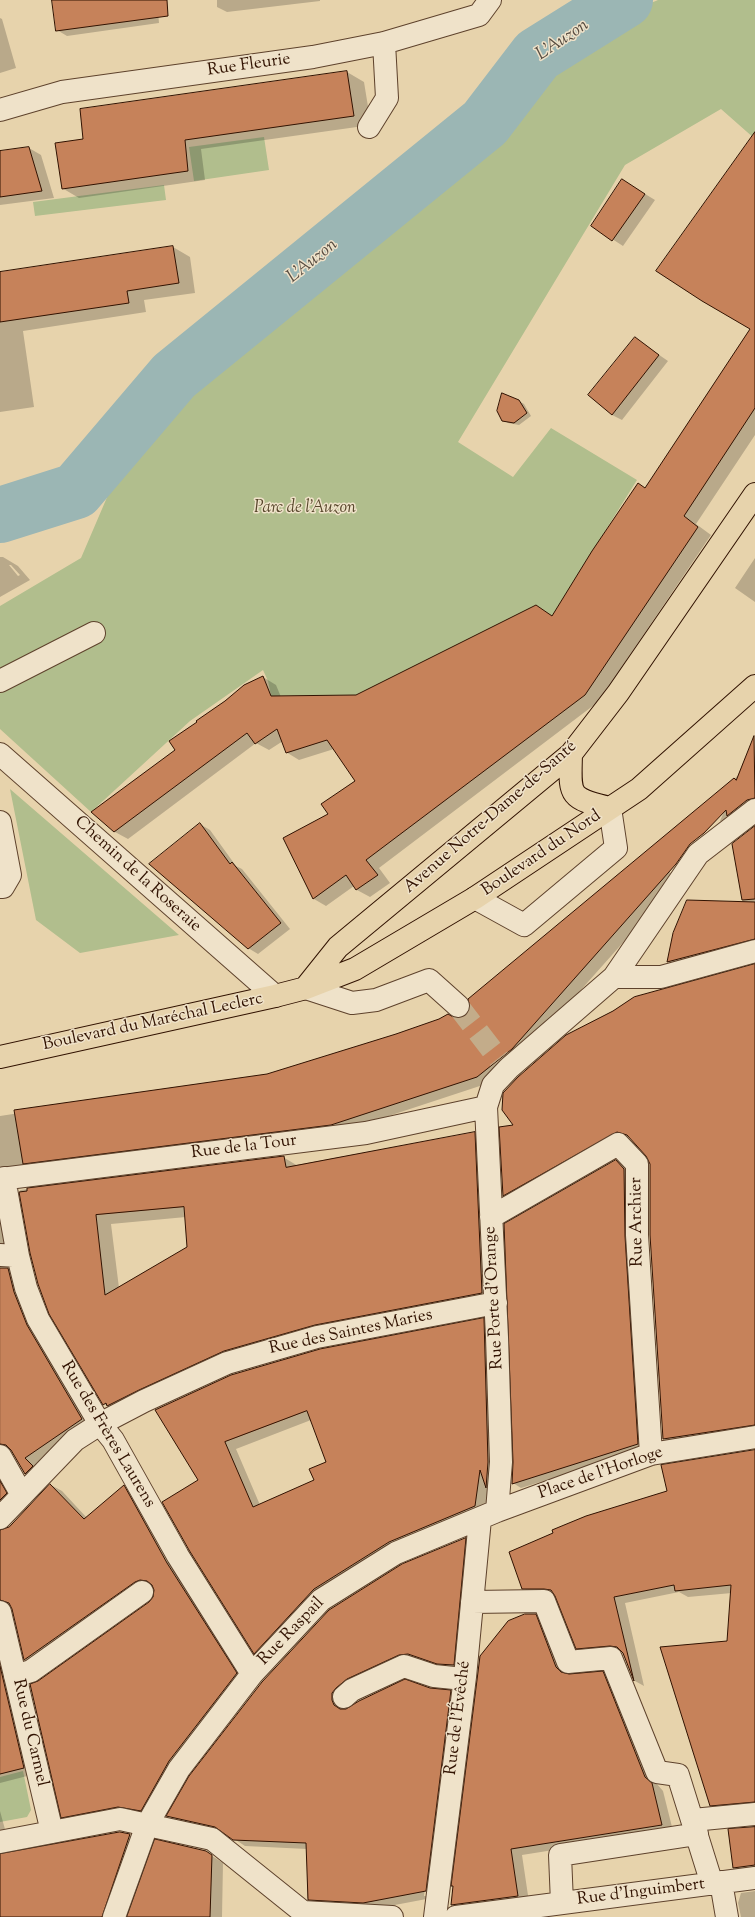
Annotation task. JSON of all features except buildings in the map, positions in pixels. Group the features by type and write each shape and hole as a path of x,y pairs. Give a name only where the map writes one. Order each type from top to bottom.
{"main road":[{"name":"Avenue Notre-Dame-de-Santé","path":"306,988 338,947 571,754 618,692 755,494"},
{"name":"Boulevard du Nord","path":"306,988 355,969 475,898 639,789 755,686"},
{"path":"571,754 570,786 576,797 586,803 610,808"},
{"name":"Boulevard du Maréchal Leclerc","path":"0,1057 306,988"}],"street":[{"name":"Rue Fleurie","path":"0,110 62,92 313,57 384,43 484,7"},
{"path":"369,127 387,98 384,43"},
{"path":"0,681 94,632"},
{"name":"Chemin de la Roseraie","path":"0,754 275,996"},
{"path":"475,898 524,925 616,848 610,808"},
{"path":"614,977 698,854 755,810"},
{"path":"0,822 10,875 2,887"},
{"path":"614,977 661,977 755,951"},
{"name":"Rue Porte d'Orange","path":"488,1515 501,1462 496,1303 486,1107 493,1085 504,1064 614,977"},
{"path":"306,988 352,1003 376,1000 430,980 458,1006"},
{"name":"Rue de la Tour","path":"2,1178 366,1133 486,1107"},
{"name":"Rue Archier","path":"491,1217 618,1144 637,1164 637,1234 651,1454"},
{"name":"Rue des Frères Laurens","path":"2,1178 9,1255 26,1288 38,1319 100,1424 113,1440 178,1556 252,1674"},
{"name":"Rue des Saintes Maries","path":"100,1424 226,1363 317,1337 496,1303"},
{"path":"0,1518 75,1440 100,1424"},
{"name":"Place de l'Horloge","path":"488,1515 651,1454 755,1437"},
{"path":"0,1456 22,1494"},
{"name":"Rue de l'Évêché","path":"435,1917 472,1602 488,1515"},
{"name":"Rue Raspail","path":"114,1917 147,1824 180,1769 252,1674 321,1600 396,1552 488,1515"},
{"path":"15,1676 31,1671 142,1592"},
{"path":"472,1602 544,1601 568,1662 611,1658 656,1772 678,1775 695,1827 717,1883 727,1917"},
{"name":"Rue du Carmel","path":"0,1612 52,1832"},
{"path":"344,1697 352,1690 404,1666 434,1676 464,1679"},
{"path":"562,1903 560,1855 755,1814"},
{"path":"0,1842 120,1819 147,1824 212,1839 303,1912 392,1917"},
{"name":"Rue d'Inguimbert","path":"456,1917 755,1878"}],"green space":[{"name":"Parc de l'Auzon","path":"658,0 755,0 755,139 721,109 625,165 458,442 513,477 551,428 637,480 552,616 536,605 356,695 271,696 268,681 263,670 190,721 91,812 0,729 0,606 81,558 114,481 228,339 435,193 604,23"},
{"path":"264,137 269,170 194,181 189,147"},
{"path":"164,185 166,200 35,216 33,202"},
{"path":"10,789 179,935 80,953 36,920"},
{"path":"23,1771 31,1810 27,1817 0,1822 0,1777"}],"waterway":[{"name":"L'Auzon","path":"0,515 76,491 174,376 485,123 537,55 625,0"}],"tunnel":[{"path":"458,1006 499,1059"}]}
